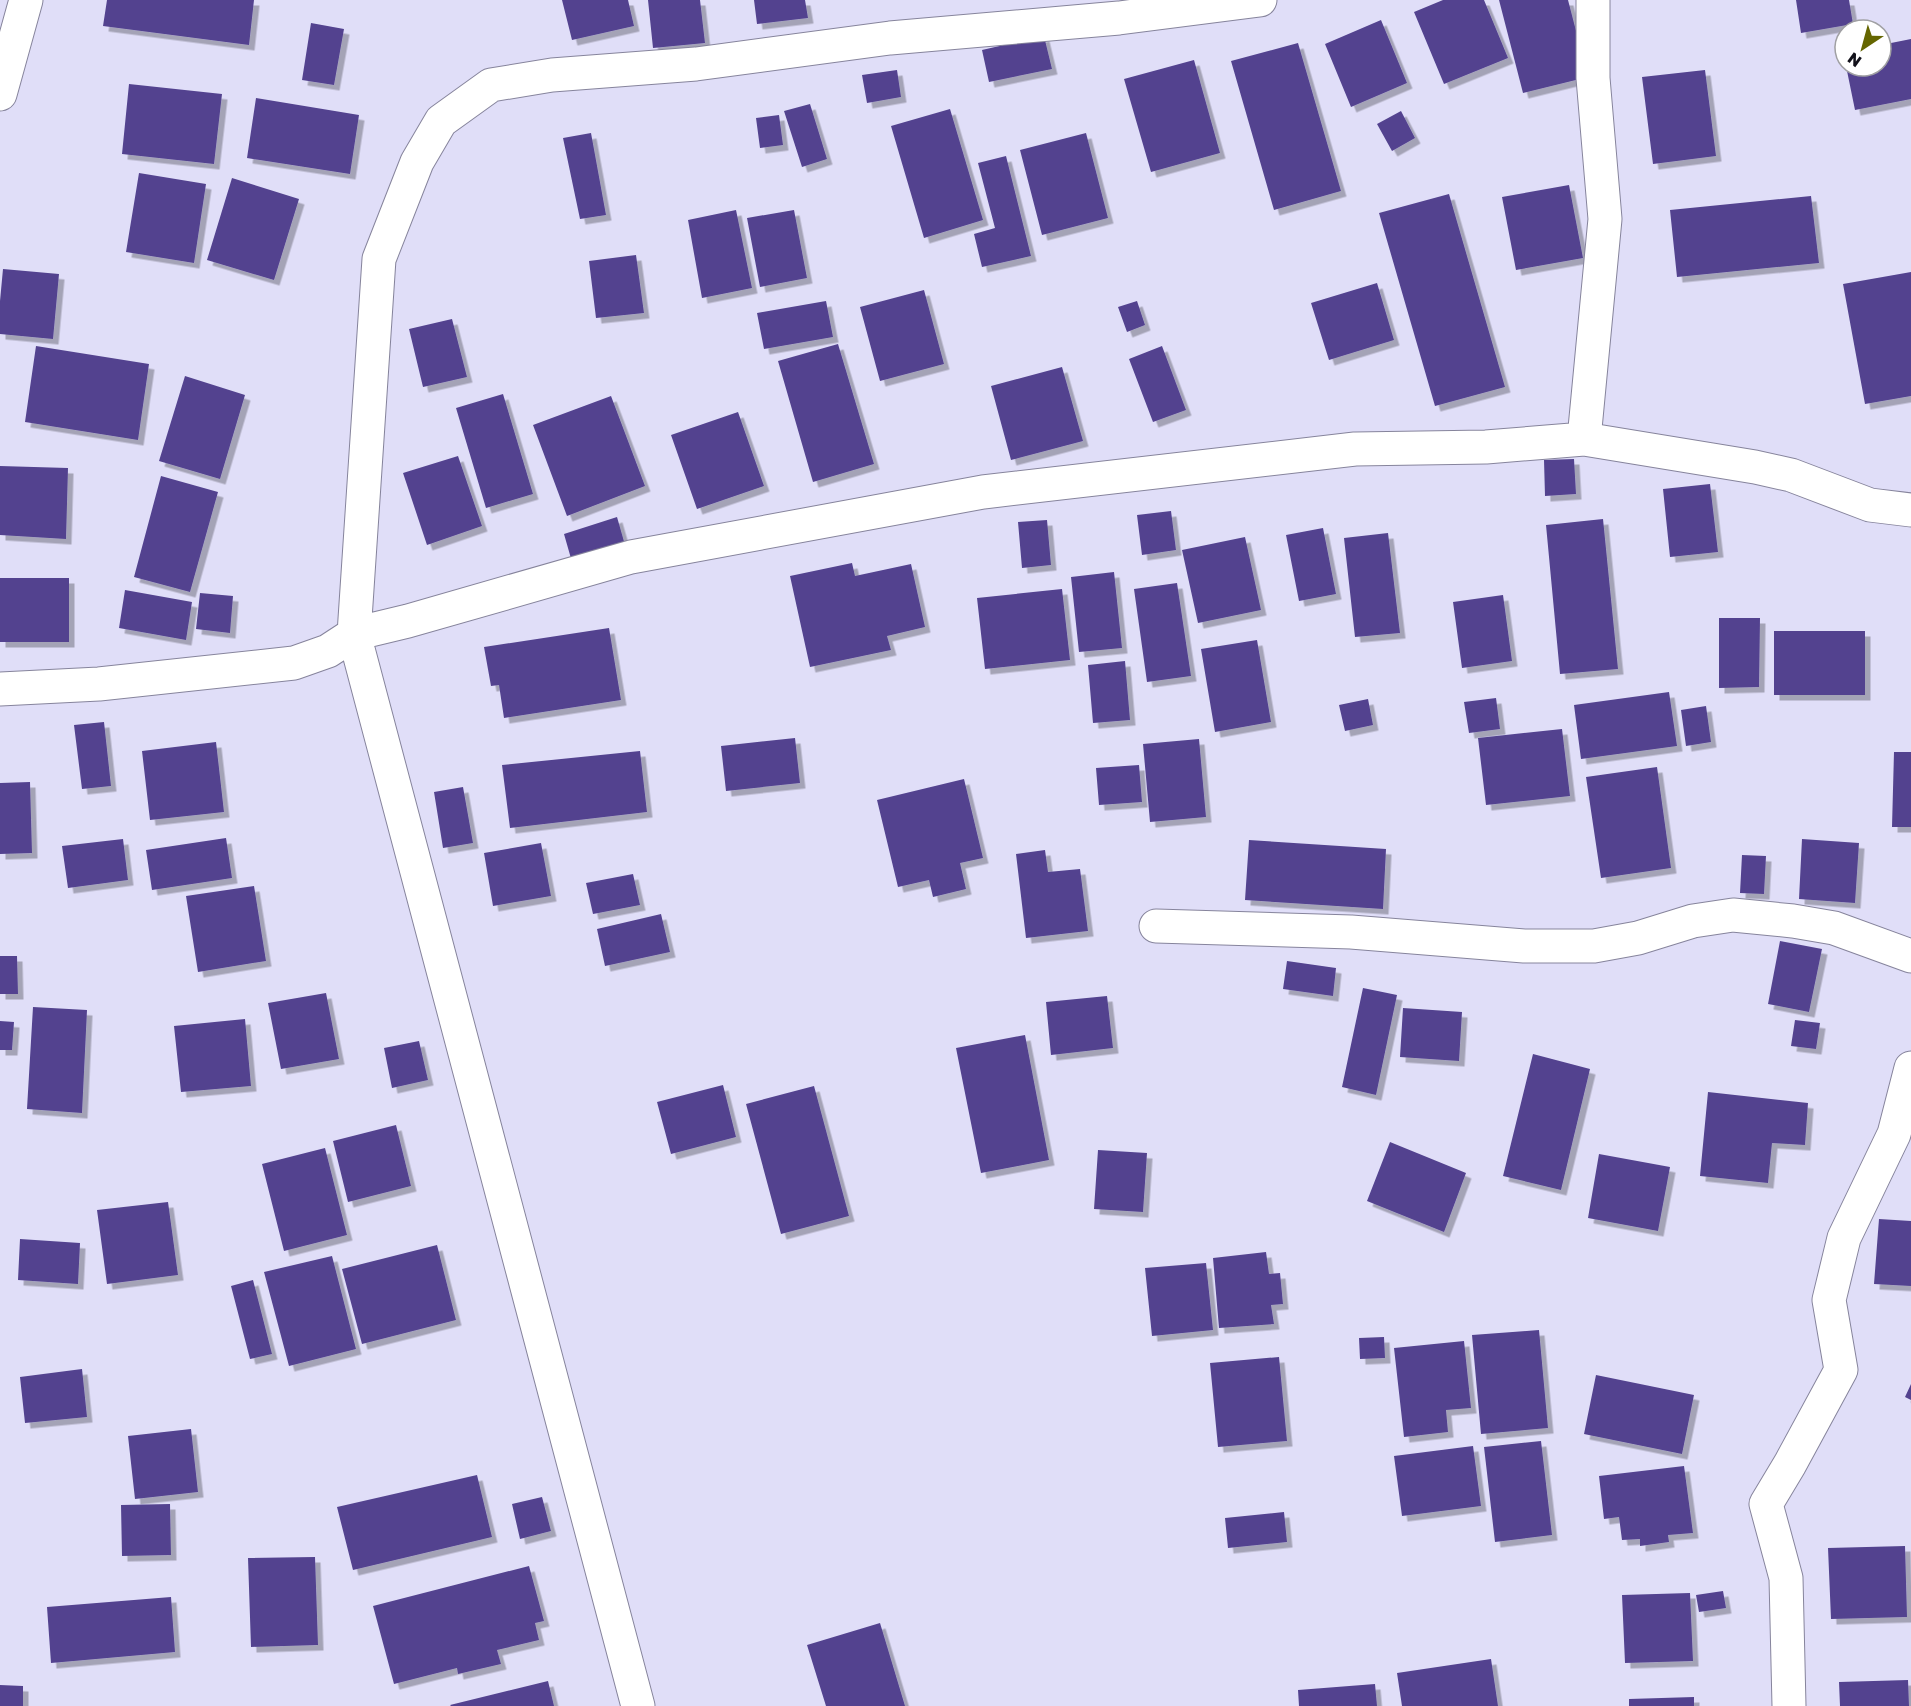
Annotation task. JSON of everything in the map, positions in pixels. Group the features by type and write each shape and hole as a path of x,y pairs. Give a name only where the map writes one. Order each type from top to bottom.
{"street":[{"path":"0,94 26,0"},
{"path":"638,1706 354,634 379,259 417,162 441,121 491,85 552,75 696,64 890,38 1119,18 1260,0"},
{"path":"1584,439 1605,219 1593,78 1593,0"},
{"path":"0,689 99,684 294,663 327,651 354,634 408,621 630,557 983,492 1355,450 1486,447 1584,439 1764,469 1791,475 1870,505 1911,510"},
{"path":"1156,926 1350,932 1524,946 1594,946 1638,938 1693,921 1733,915 1834,928 1911,956"},
{"path":"1789,1706 1786,1578 1766,1504 1840,1370 1829,1300 1831,1290 1844,1238 1894,1134 1911,1068"}],"building":[{"path":"107,0 254,0 249,45 103,26"},
{"path":"562,0 628,0 634,26 572,40"},
{"path":"648,0 700,0 705,43 653,48"},
{"path":"754,0 805,0 808,18 757,24"},
{"path":"1443,0 1484,0 1508,58 1444,84 1414,12"},
{"path":"1499,0 1568,0 1588,77 1523,93"},
{"path":"1796,0 1849,0 1852,18 1833,18 1833,27 1801,33"},
{"path":"1381,20 1407,83 1351,107 1325,44"},
{"path":"311,23 344,29 334,85 302,80"},
{"path":"1044,36 1052,69 989,82 982,50"},
{"path":"1911,39 1911,99 1855,110 1848,78 1893,78 1893,43"},
{"path":"1298,43 1341,191 1274,210 1231,61"},
{"path":"1194,60 1220,153 1151,172 1124,79"},
{"path":"897,70 901,97 867,103 862,75"},
{"path":"1705,70 1716,156 1653,164 1642,77"},
{"path":"129,84 222,94 214,164 122,154"},
{"path":"256,98 359,115 350,174 247,158"},
{"path":"810,104 827,159 802,167 784,111"},
{"path":"950,109 983,220 924,238 891,126"},
{"path":"1401,111 1415,138 1392,151 1377,124"},
{"path":"779,115 783,145 760,148 756,118"},
{"path":"591,133 606,215 580,219 563,138"},
{"path":"1086,133 1108,218 1042,235 1020,150"},
{"path":"1006,156 1031,256 982,267 974,234 995,228 978,163"},
{"path":"139,173 206,184 194,263 126,252"},
{"path":"232,178 299,199 274,280 207,260"},
{"path":"1569,185 1583,258 1516,270 1502,197"},
{"path":"1449,194 1505,387 1435,406 1379,213"},
{"path":"1811,196 1819,263 1677,277 1670,210"},
{"path":"736,210 752,288 702,298 688,220"},
{"path":"794,210 807,278 760,287 747,218"},
{"path":"636,255 644,313 596,318 589,261"},
{"path":"3,269 59,274 53,339 0,334"},
{"path":"1911,272 1911,396 1865,404 1843,284"},
{"path":"1377,283 1394,340 1329,360 1311,303"},
{"path":"924,290 944,364 880,381 860,307"},
{"path":"826,301 833,337 764,349 757,313"},
{"path":"1137,301 1145,325 1127,332 1118,307"},
{"path":"452,319 467,377 423,387 409,329"},
{"path":"838,344 874,464 813,482 778,361"},
{"path":"36,346 149,364 138,440 25,422"},
{"path":"1162,346 1186,410 1153,422 1129,359"},
{"path":"1062,367 1083,441 1011,460 991,386"},
{"path":"185,376 245,395 220,479 159,461"},
{"path":"503,394 533,494 486,508 456,408"},
{"path":"611,396 645,486 567,516 533,425"},
{"path":"738,412 764,486 697,509 671,435"},
{"path":"458,456 482,526 427,545 403,473"},
{"path":"1574,459 1576,494 1545,496 1544,460"},
{"path":"0,466 68,468 66,539 0,535"},
{"path":"161,476 218,492 190,592 134,577"},
{"path":"1710,484 1718,552 1670,557 1663,489"},
{"path":"1171,511 1176,550 1142,555 1137,515"},
{"path":"617,517 625,545 572,562 564,534"},
{"path":"1603,519 1618,669 1560,674 1546,525"},
{"path":"1047,520 1051,565 1022,568 1018,522"},
{"path":"1323,528 1336,594 1299,601 1286,535"},
{"path":"1388,533 1400,633 1355,637 1344,538"},
{"path":"1245,537 1261,610 1198,623 1182,550"},
{"path":"852,563 855,576 911,564 925,627 887,636 891,650 810,667 790,576"},
{"path":"1114,572 1122,648 1079,652 1071,577"},
{"path":"0,578 69,578 69,642 0,642"},
{"path":"1177,583 1191,676 1147,682 1134,589"},
{"path":"1062,589 1070,660 985,669 977,598"},
{"path":"125,590 192,602 186,640 119,628"},
{"path":"200,593 233,596 230,633 196,629"},
{"path":"1503,595 1512,661 1462,668 1453,602"},
{"path":"1719,618 1760,618 1759,687 1719,688"},
{"path":"609,628 621,700 504,718 499,685 491,686 484,647"},
{"path":"1774,631 1865,631 1865,695 1774,695"},
{"path":"1257,640 1271,722 1215,732 1201,649"},
{"path":"1125,661 1130,720 1093,723 1088,665"},
{"path":"1669,692 1677,746 1581,759 1574,705"},
{"path":"1496,698 1500,729 1469,733 1464,702"},
{"path":"1368,699 1373,725 1345,731 1339,705"},
{"path":"1706,706 1711,742 1686,746 1681,710"},
{"path":"104,722 111,786 82,789 74,725"},
{"path":"1562,729 1570,796 1486,805 1478,738"},
{"path":"795,738 800,783 726,791 721,746"},
{"path":"1199,739 1206,817 1150,822 1143,744"},
{"path":"216,742 224,812 150,820 142,751"},
{"path":"640,751 647,812 510,828 502,765"},
{"path":"1894,752 1911,752 1911,827 1892,827"},
{"path":"1139,765 1142,802 1099,805 1096,768"},
{"path":"1657,767 1671,868 1601,878 1586,777"},
{"path":"964,779 983,858 960,863 966,889 933,897 929,880 898,887 877,800"},
{"path":"30,782 32,853 0,854 0,783"},
{"path":"463,787 473,843 443,848 434,792"},
{"path":"226,838 232,878 152,890 146,850"},
{"path":"123,839 128,880 68,888 62,846"},
{"path":"1802,839 1859,843 1855,903 1799,899"},
{"path":"1249,840 1386,849 1383,909 1245,900"},
{"path":"541,843 551,896 493,906 484,853"},
{"path":"1045,850 1048,872 1080,869 1088,931 1026,938 1016,854"},
{"path":"1742,855 1766,856 1764,894 1740,893"},
{"path":"633,874 640,905 593,914 586,883"},
{"path":"254,886 266,961 198,972 186,896"},
{"path":"661,914 670,952 605,966 597,929"},
{"path":"1780,941 1822,949 1809,1012 1768,1004"},
{"path":"0,956 17,956 18,994 0,994"},
{"path":"1287,961 1336,968 1333,996 1283,989"},
{"path":"1363,988 1397,995 1376,1095 1342,1087"},
{"path":"326,993 339,1059 281,1069 268,1003"},
{"path":"1107,996 1113,1048 1051,1055 1046,1002"},
{"path":"33,1007 87,1010 82,1113 27,1109"},
{"path":"1403,1008 1462,1012 1459,1061 1400,1057"},
{"path":"245,1019 251,1086 181,1092 174,1026"},
{"path":"1795,1020 1820,1023 1816,1049 1791,1046"},
{"path":"0,1021 14,1022 12,1050 0,1050"},
{"path":"1025,1035 1049,1160 981,1173 956,1048"},
{"path":"419,1041 428,1080 392,1088 384,1048"},
{"path":"1533,1054 1590,1069 1561,1190 1503,1176"},
{"path":"723,1085 736,1137 671,1154 657,1102"},
{"path":"814,1086 849,1216 781,1234 746,1104"},
{"path":"1708,1092 1808,1103 1805,1145 1772,1143 1768,1183 1700,1176"},
{"path":"396,1125 411,1186 348,1202 333,1141"},
{"path":"1390,1142 1466,1173 1444,1232 1367,1201"},
{"path":"325,1148 347,1235 284,1251 262,1164"},
{"path":"1098,1150 1147,1153 1143,1212 1094,1209"},
{"path":"1599,1154 1670,1167 1658,1231 1588,1218"},
{"path":"168,1202 178,1275 107,1284 97,1210"},
{"path":"1879,1219 1911,1221 1911,1286 1874,1284"},
{"path":"20,1239 80,1243 78,1284 18,1280"},
{"path":"437,1245 456,1320 362,1344 342,1269"},
{"path":"1266,1252 1269,1274 1280,1273 1283,1304 1271,1305 1274,1324 1219,1328 1213,1258"},
{"path":"332,1256 356,1349 289,1366 264,1272"},
{"path":"1206,1263 1213,1330 1152,1336 1145,1268"},
{"path":"253,1280 272,1354 250,1359 231,1286"},
{"path":"1539,1330 1548,1428 1481,1434 1472,1335"},
{"path":"1384,1337 1385,1358 1360,1359 1359,1338"},
{"path":"1464,1341 1471,1408 1446,1410 1448,1432 1404,1437 1394,1348"},
{"path":"1279,1357 1287,1441 1218,1447 1210,1363"},
{"path":"82,1369 87,1417 25,1423 20,1377"},
{"path":"1596,1375 1694,1395 1682,1454 1584,1434"},
{"path":"1911,1384 1911,1400 1905,1397"},
{"path":"191,1429 198,1492 135,1499 128,1436"},
{"path":"1541,1441 1552,1535 1495,1542 1484,1447"},
{"path":"1473,1446 1481,1506 1402,1516 1394,1456"},
{"path":"1684,1466 1693,1533 1668,1535 1669,1542 1640,1546 1640,1539 1622,1540 1619,1517 1604,1519 1599,1476"},
{"path":"477,1475 492,1537 353,1570 337,1507"},
{"path":"542,1497 551,1531 520,1539 512,1504"},
{"path":"170,1504 171,1555 122,1556 121,1505"},
{"path":"1284,1512 1287,1542 1228,1548 1225,1518"},
{"path":"1905,1546 1907,1617 1831,1619 1828,1548"},
{"path":"315,1557 318,1645 251,1647 248,1558"},
{"path":"529,1566 544,1621 535,1623 539,1640 497,1650 501,1664 458,1674 457,1668 394,1684 373,1606"},
{"path":"1723,1591 1726,1608 1699,1612 1696,1595"},
{"path":"1690,1593 1693,1661 1625,1663 1622,1595"},
{"path":"171,1597 175,1652 51,1663 47,1607"},
{"path":"880,1623 905,1706 826,1706 807,1645"},
{"path":"1491,1659 1498,1706 1402,1706 1397,1673"},
{"path":"1908,1680 1909,1706 1840,1706 1839,1682"},
{"path":"548,1681 554,1706 450,1705"},
{"path":"1375,1684 1377,1706 1299,1706 1298,1690"},
{"path":"0,1685 23,1686 23,1706 0,1706"},
{"path":"1694,1697 1694,1706 1629,1706 1629,1699"}]}
